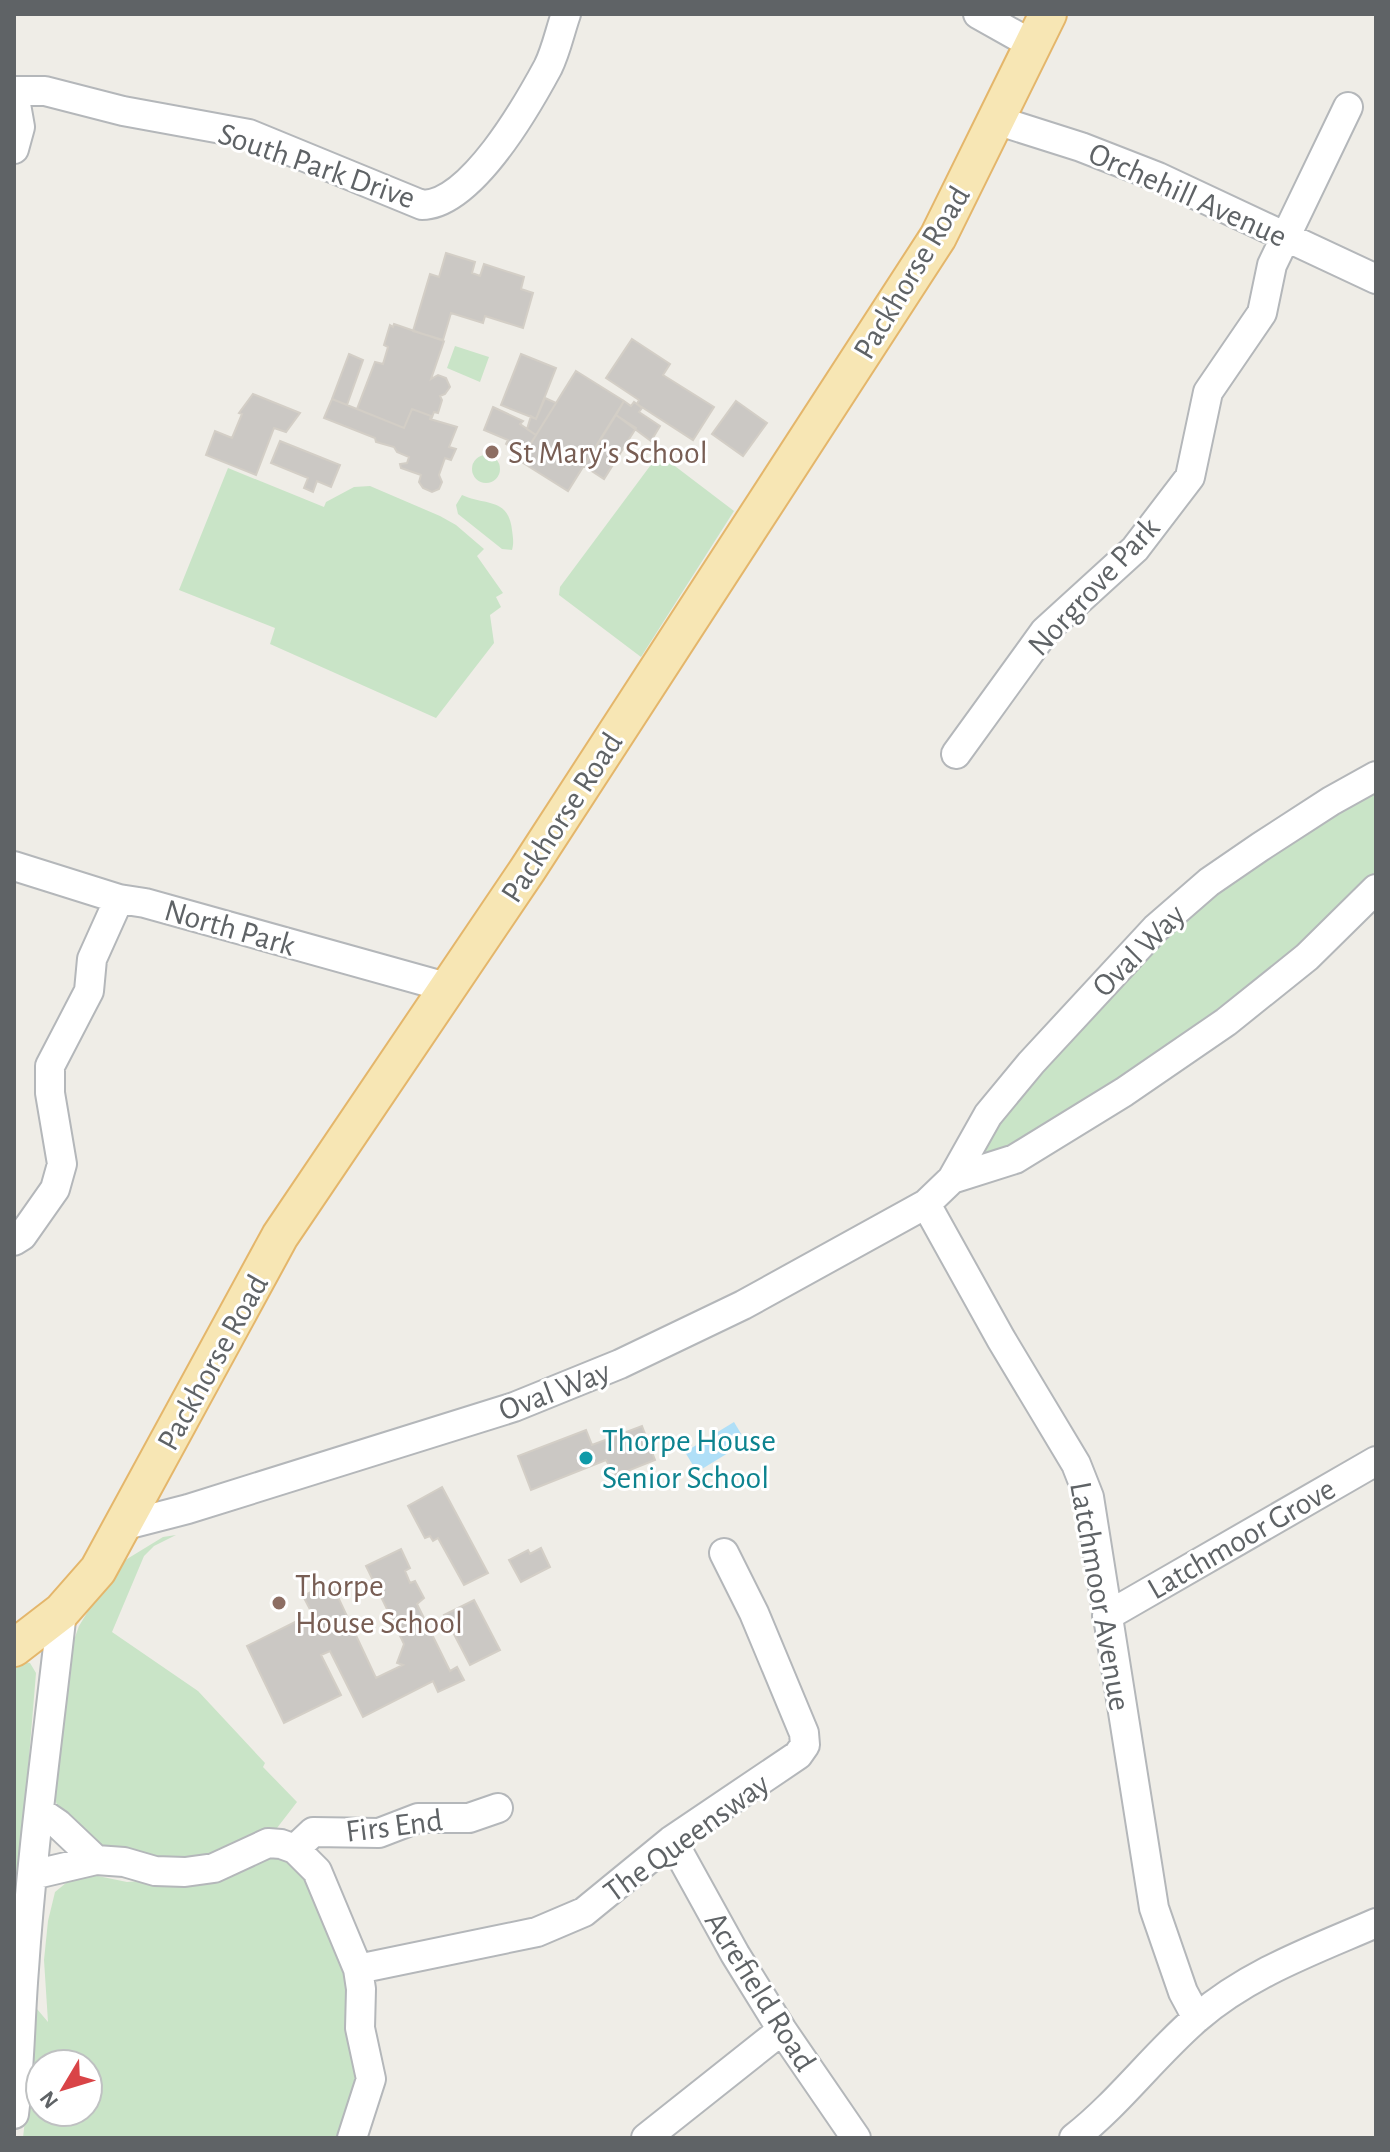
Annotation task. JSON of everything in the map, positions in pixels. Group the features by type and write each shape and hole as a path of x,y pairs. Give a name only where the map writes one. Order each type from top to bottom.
{"main road":[{"name":"Packhorse Road","path":"14,1648 62,1611 98,1570 280,1236 536,856 938,237 1040,29"}],"street":[{"name":"South Park Drive","path":"14,92 45,91 123,111 249,134 422,205 429,205 454,194 482,166 513,125 549,64 566,14"},
{"path":"978,14 1040,29"},
{"path":"14,92 20,127 14,149"},
{"name":"Norgrove Park","path":"956,754 1045,631 1135,549 1190,477 1208,392 1262,313 1272,265 1348,107"},
{"name":"Orchehill Avenue","path":"996,120 1081,147 1158,177 1376,279"},
{"name":"Oval Way","path":"122,1526 203,1504 514,1407 620,1364 743,1305 926,1204 952,1179 997,1105 1083,1005 1156,928 1209,882 1331,801 1376,776"},
{"name":"North Park","path":"14,866 119,899 145,903 446,987"},
{"name":"Oval Way","path":"952,1179 1015,1159 1124,1092 1226,1022 1284,976 1376,889"},
{"path":"14,1241 22,1236 55,1189 62,1164 50,1093 50,1066 89,991 92,959 119,899"},
{"name":"Latchmoor Avenue","path":"926,1204 1001,1339 1076,1464 1089,1497 1154,1908 1183,1992 1197,2018"},
{"name":"Latchmoor Grove","path":"1107,1616 1376,1461"},
{"name":"The Queensway","path":"358,1969 537,1932 584,1912 672,1840 798,1755 805,1745 804,1733 754,1613 724,1553"},
{"path":"14,2114 21,2057 19,1962 62,1611"},
{"name":"Firs End","path":"295,1849 313,1832 379,1833 418,1818 469,1818 498,1808"},
{"path":"39,1811 58,1824 96,1860"},
{"name":"Acrefield Road","path":"672,1840 735,1954 782,2030 856,2138"},
{"path":"32,1875 96,1860 124,1862 155,1871 185,1872 214,1868 268,1843 295,1849 317,1871 358,1969 360,2028 371,2079 352,2138"},
{"path":"1074,2138 1197,2018 1235,1989 1292,1959 1376,1923"},
{"path":"646,2138 782,2030"}],"green space":[{"path":"455,346 489,357 480,382 447,368"},
{"path":"486,455 496,459 500,469 496,479 486,483 476,479 472,469 476,459"},
{"path":"663,457 734,511 641,657 559,595 560,587 653,462"},
{"path":"228,468 324,507 326,502 354,487 370,486 440,516 456,525 484,549 477,556 503,593 496,597 501,607 490,615 494,643 436,718 270,644 275,628 179,590"},
{"path":"462,495 494,504 506,512 512,530 512,550 502,549 458,514 456,505"},
{"path":"1376,786 1376,871 1301,947 1223,1011 1018,1146 985,1156 980,1142 1135,962 1239,874"},
{"path":"176,1535 154,1546 144,1556 112,1632 198,1691 297,1802 277,1828 266,1836 203,1861 106,1852 62,1815 53,1793 69,1654 79,1626 105,1583 127,1559 163,1537"},
{"path":"30,1663 36,1673 14,1939 14,1664"},
{"path":"286,1852 310,1871 347,1961 368,2091 352,2138 23,2138 24,2128 104,2128 104,2048 33,2048 37,2009 48,2022 44,1960 55,1892 66,1883 93,1875 127,1882 214,1876"}],"water":[{"path":"734,1422 746,1442 697,1472 685,1452"}],"building":[{"path":"446,253 475,262 472,273 480,276 484,264 524,277 521,289 533,293 523,328 485,316 483,323 451,313 443,340 413,331 430,274 439,277"},
{"path":"394,324 444,341 431,379 438,375 446,378 450,387 440,396 442,400 438,413 434,412 431,420 431,416 412,409 404,428 357,409 375,362 383,364 388,347 384,345 390,325 393,327"},
{"path":"632,339 670,364 663,375 714,407 693,440 637,404 639,400 606,378"},
{"path":"349,354 363,360 347,405 332,399"},
{"path":"521,354 556,368 536,419 501,405"},
{"path":"576,371 624,401 568,491 520,461"},
{"path":"253,394 300,413 286,432 274,428 256,475 206,455 215,431 232,438 242,414 239,413"},
{"path":"545,398 556,403 536,435 527,429 531,416 536,419"},
{"path":"332,399 404,428 412,409 431,416 430,419 457,427 449,447 456,449 451,460 445,458 439,475 442,482 439,489 432,492 423,488 419,482 421,475 401,468 400,464 407,463 409,457 397,452 394,447 324,418"},
{"path":"624,401 631,406 634,402 642,408 639,412 660,426 651,441 616,415"},
{"path":"736,401 767,423 743,456 712,434"},
{"path":"493,407 523,421 520,424 536,435 523,455 506,444 508,440 484,430"},
{"path":"616,415 636,428 604,479 584,466"},
{"path":"280,441 340,465 331,487 317,481 313,492 304,488 308,478 271,463"},
{"name":"Thorpe House Senior School","path":"642,1426 655,1460 615,1476 606,1460 531,1490 518,1456 586,1430 592,1445"},
{"path":"442,1487 488,1573 464,1585 438,1538 433,1541 430,1536 425,1538 408,1506"},
{"path":"541,1548 550,1567 521,1582 509,1560 528,1550 530,1554"},
{"path":"401,1549 410,1568 405,1571 410,1583 415,1581 424,1598 417,1604 450,1671 457,1667 464,1680 438,1692 433,1681 363,1717 330,1651 321,1655 341,1695 284,1723 247,1646 303,1618 304,1622 314,1617 303,1596 331,1582 376,1678 403,1665 397,1663 404,1644 366,1566"},
{"path":"474,1600 500,1650 470,1665 444,1615"}],"place":[{"name":"St Mary's School","path":"492,452"},
{"name":"Thorpe House Senior School","path":"586,1458"},
{"name":"Thorpe House School","path":"279,1603"}]}
